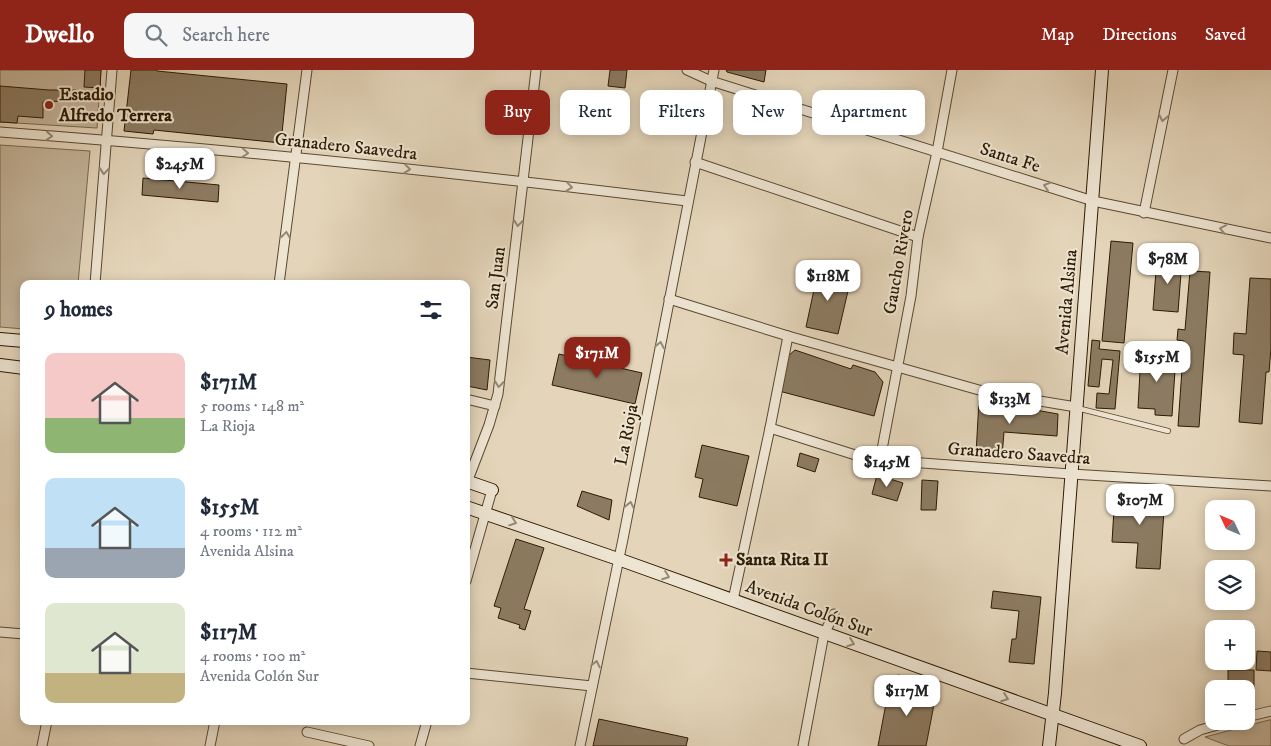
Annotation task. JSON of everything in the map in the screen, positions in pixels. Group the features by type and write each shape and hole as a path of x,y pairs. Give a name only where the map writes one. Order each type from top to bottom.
{"main road":[{"name":"Avenida Alsina","path":"1049,746 1102,70"},
{"path":"0,339 20,342"},
{"path":"0,366 20,368"},
{"path":"470,483 492,490"},
{"name":"Avenida Colón Sur","path":"470,508 486,512 1140,746"}],"street":[{"path":"95,280 112,70"},
{"path":"281,280 307,70"},
{"name":"San Juan","path":"470,474 495,406 499,385 536,70"},
{"name":"Santa Fe","path":"687,70 711,81 1093,201 1271,238"},
{"name":"La Rioja","path":"580,746 714,70"},
{"name":"Gaucho Rivero","path":"880,460 911,296 918,237 937,152 952,70"},
{"path":"1144,213 1173,70"},
{"name":"Granadero Saavedra","path":"0,132 296,158 524,181 687,201"},
{"path":"695,162 918,237"},
{"path":"669,299 788,336 986,392 1076,407"},
{"path":"733,600 788,336"},
{"path":"470,400 495,406"},
{"name":"Granadero Saavedra","path":"770,428 856,455 880,460 1271,486"},
{"path":"470,567 492,490"},
{"path":"803,746 824,634 834,614"},
{"path":"0,632 20,634"},
{"path":"470,672 592,686"},
{"path":"1255,715 1271,712"},
{"path":"42,746 47,725"},
{"path":"210,746 214,725"},
{"path":"420,746 426,725"},
{"path":"1184,739 1205,729"},
{"path":"307,732 368,746"}],"lane":[{"path":"1076,407 1168,431"}],"shaded area":[{"name":"Estadio Alfredo Terrera","path":"0,70 101,70 97,128 0,122"},
{"path":"0,145 90,151 78,280 20,280 20,329 0,327"},
{"path":"1271,720 1271,746 1229,746 1205,737 1231,730 1255,730 1255,724"}],"building":[{"path":"85,70 101,70 100,88 84,87"},
{"path":"131,70 157,70 287,84 281,143 154,130 153,134 124,131"},
{"path":"610,70 627,70 625,88 608,86"},
{"path":"726,70 766,70 764,82 727,72"},
{"path":"0,86 76,90 79,100 43,102 43,118 18,116 17,123 0,122"},
{"path":"143,178 219,185 218,202 142,195"},
{"path":"1111,241 1133,243 1124,343 1102,341"},
{"path":"1157,258 1182,260 1178,312 1153,310"},
{"path":"818,271 851,278 838,334 806,327"},
{"path":"1190,271 1210,272 1199,427 1178,426 1184,341 1177,340 1178,329 1185,330"},
{"path":"1250,278 1271,279 1271,348 1269,372 1266,372 1262,424 1239,422 1244,355 1233,354 1234,333 1246,334"},
{"path":"1092,340 1100,341 1099,349 1120,351 1115,409 1096,408 1097,393 1109,394 1113,360 1102,359 1099,387 1088,386"},
{"path":"795,350 851,369 853,365 875,372 883,382 874,416 779,391 788,356"},
{"path":"1141,353 1176,355 1172,416 1155,415 1155,409 1138,408"},
{"path":"559,354 642,373 635,404 552,385"},
{"path":"470,358 490,360 487,390 470,387"},
{"path":"979,400 1058,414 1057,436 1004,432 1002,457 976,454"},
{"path":"702,445 749,456 737,506 699,497 703,479 695,477"},
{"path":"800,453 819,459 815,472 797,466"},
{"path":"877,475 903,483 897,501 872,494"},
{"path":"922,480 938,481 936,510 921,510"},
{"path":"582,491 612,500 609,520 577,506"},
{"path":"1115,493 1165,496 1160,569 1136,568 1138,543 1112,542"},
{"path":"516,539 544,548 524,609 531,611 525,630 519,628 520,625 498,618 501,608 494,606"},
{"path":"993,591 1041,597 1034,664 1009,662 1012,639 1016,639 1019,611 991,608"},
{"path":"1257,651 1271,652 1271,671 1256,670"},
{"path":"1228,670 1254,670 1254,680 1228,680"},
{"path":"898,675 907,677 905,688 936,694 926,746 878,746 887,698 894,699"},
{"path":"599,719 688,738 686,746 593,746"}],"place":[{"name":"Estadio Alfredo Terrera","path":"49,105"},
{"name":"Santa Rita II","path":"726,560"}]}
